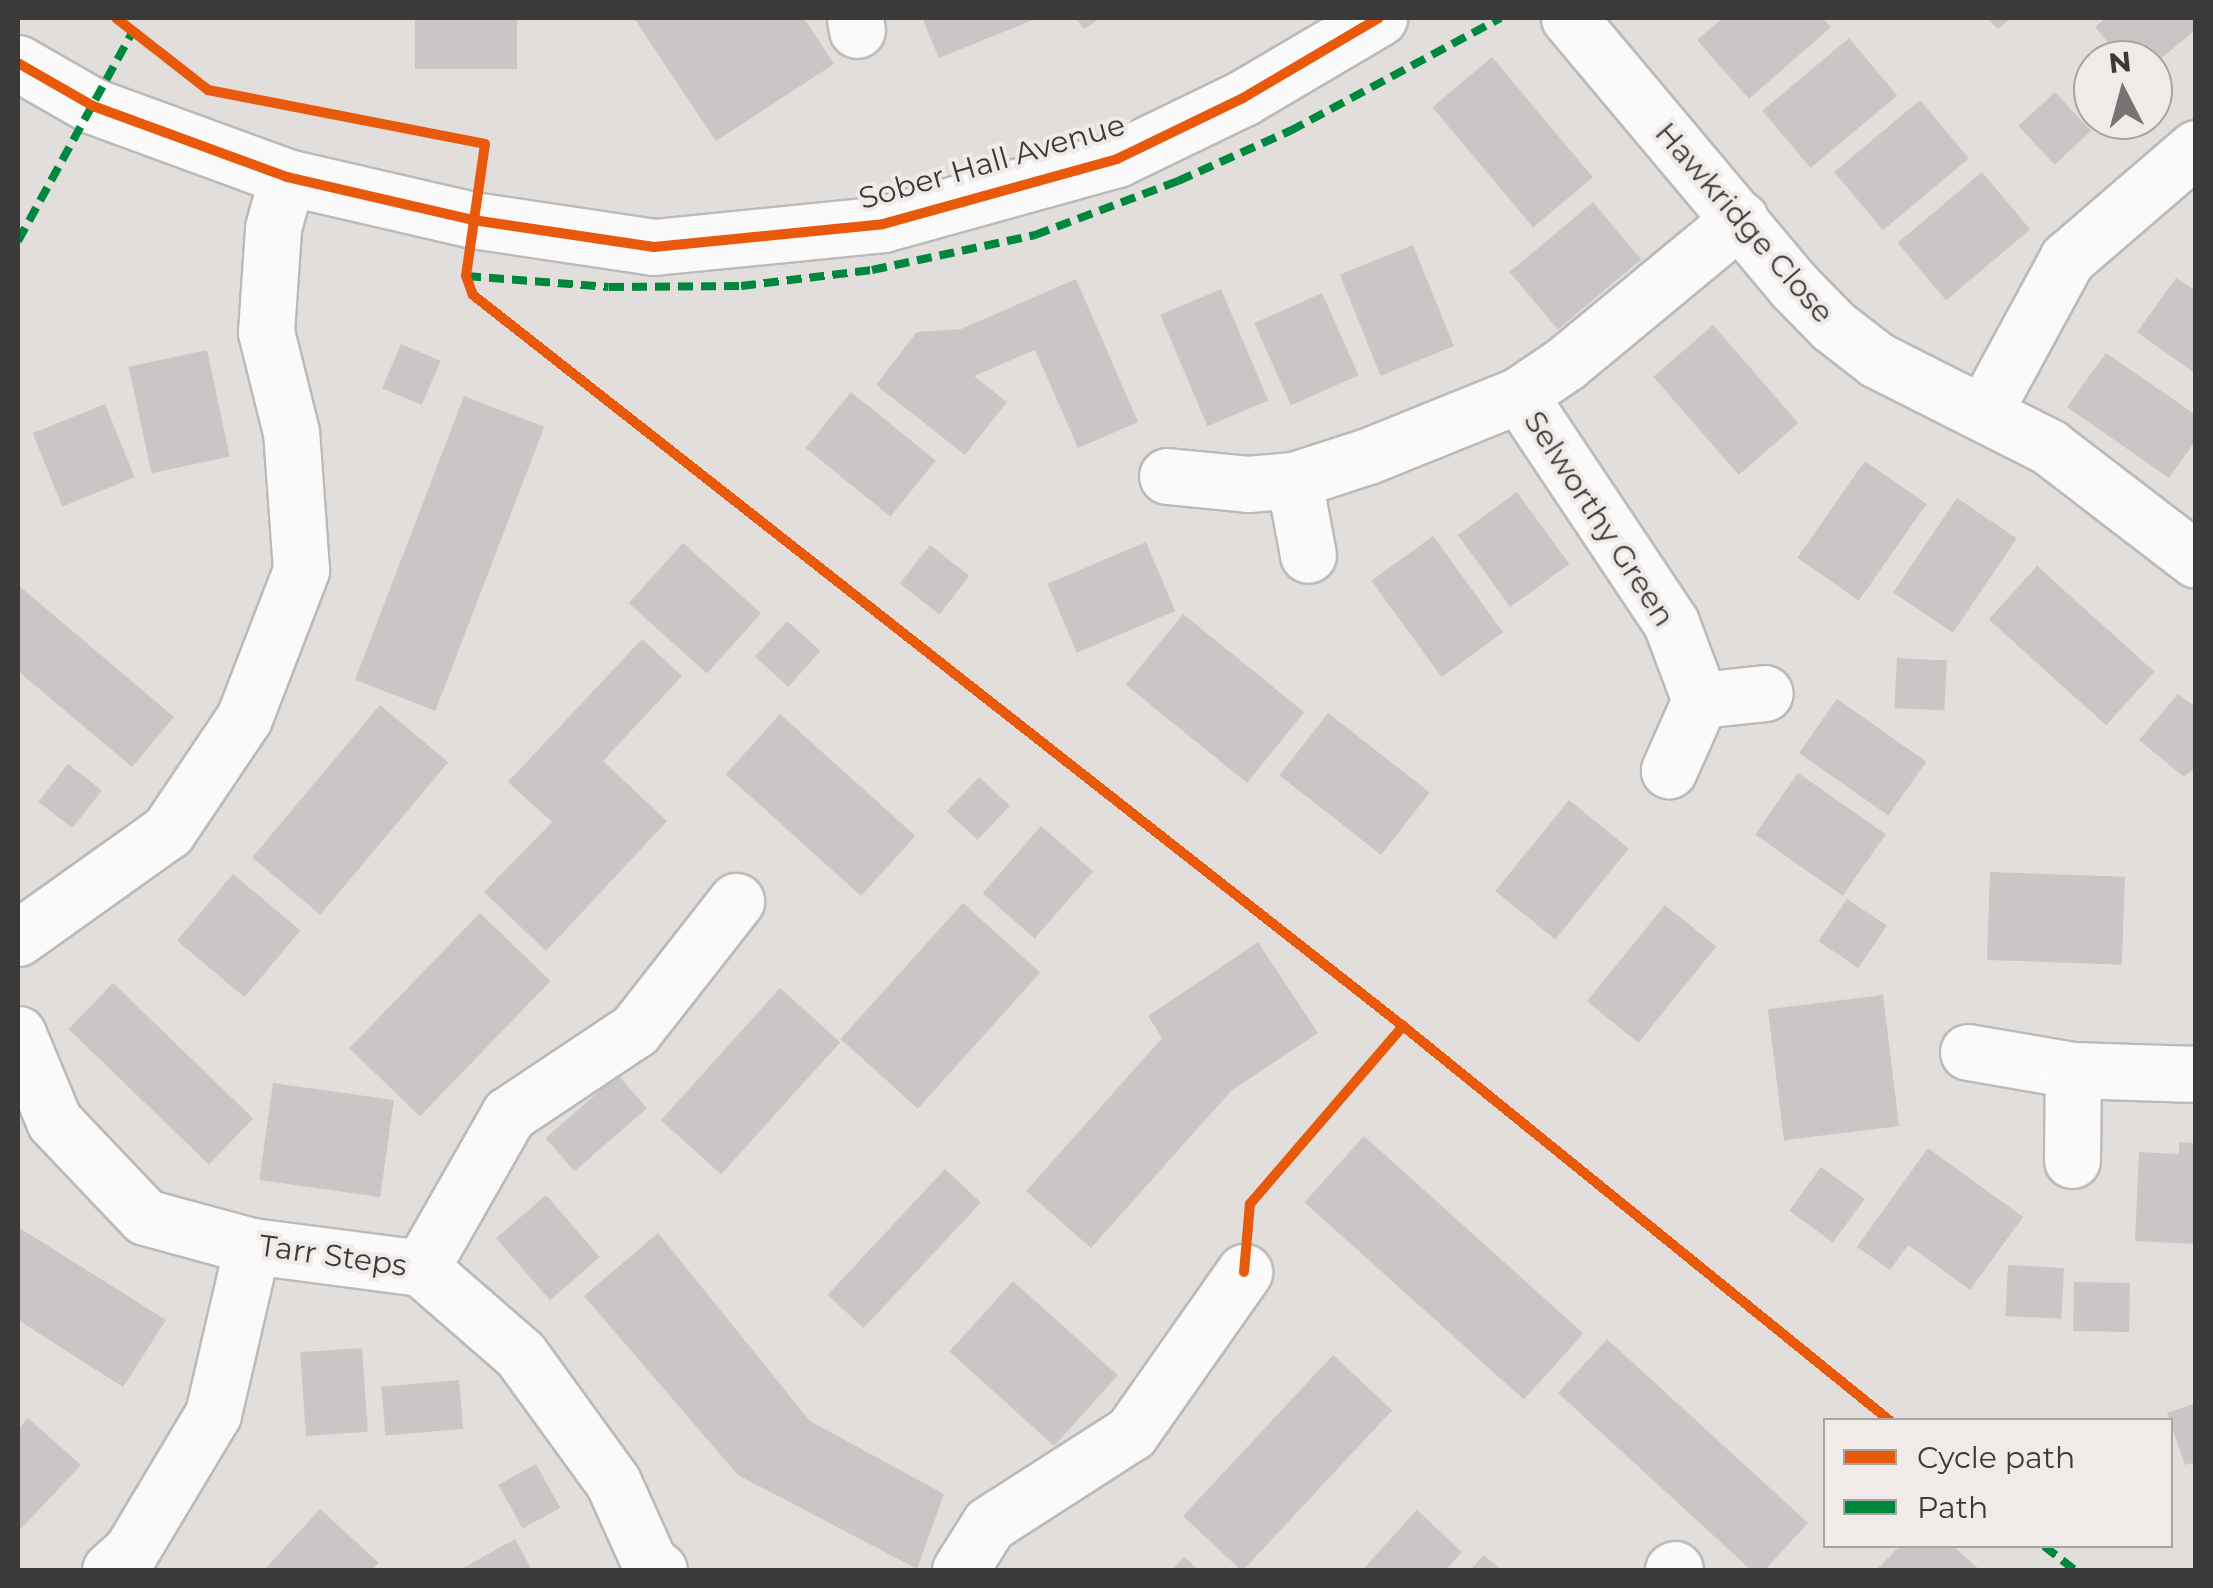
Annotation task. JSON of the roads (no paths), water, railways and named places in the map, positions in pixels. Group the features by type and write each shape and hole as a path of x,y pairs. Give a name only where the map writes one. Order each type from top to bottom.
{"street":[{"name":"Sober Hall Avenue","path":"18,62 93,106 286,177 472,220 654,248 883,224 1117,160 1242,98 1379,18"},
{"name":"Hawkridge Close","path":"1569,18 1833,326 1876,360 2049,446 2196,560"},
{"path":"1984,412 2067,259 2196,148"},
{"path":"18,938 168,831 244,718 300,570 291,432 266,332 273,228 286,177"},
{"name":"Selworthy Green","path":"1166,476 1248,484 1294,480 1368,456 1518,394 1566,363 1740,218"},
{"name":"Selworthy Green","path":"1518,394 1671,623 1700,700"},
{"path":"1294,480 1308,556"},
{"path":"1669,770 1700,700 1765,693"},
{"path":"421,1268 509,1114 635,1030 736,902"},
{"name":"Tarr Steps","path":"18,1034 54,1121 146,1216 252,1246 421,1268 520,1354 614,1482 649,1562 660,1570"},
{"path":"1968,1052 2073,1070 2196,1074"},
{"path":"2072,1160 2073,1070"},
{"path":"110,1570 132,1551 213,1414 252,1246"},
{"path":"960,1570 989,1524 1132,1434 1244,1272"}]}
